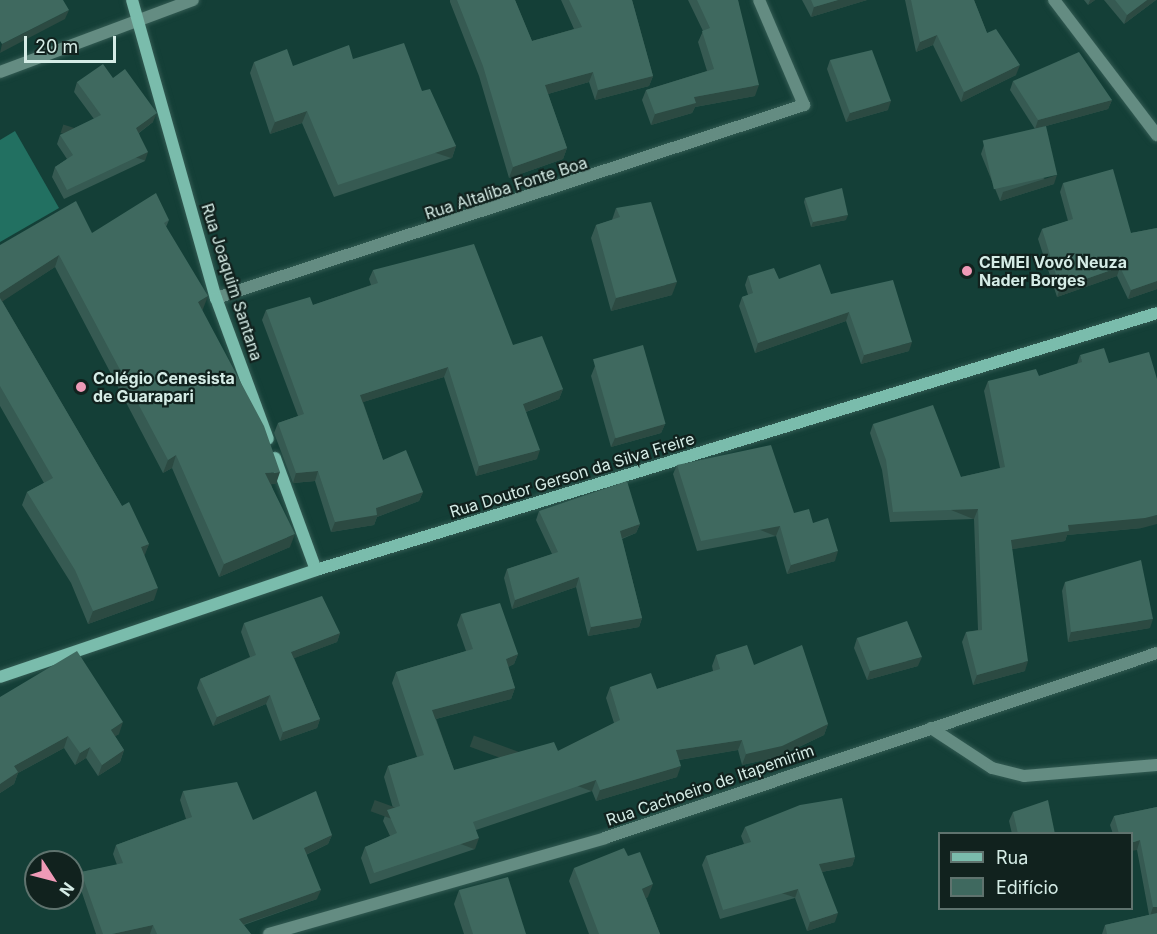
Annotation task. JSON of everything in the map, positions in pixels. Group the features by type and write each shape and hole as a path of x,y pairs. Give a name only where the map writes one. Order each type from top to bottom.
{"street":[{"name":"Rua Joaquim Santana","path":"132,0 216,298 316,570"},
{"path":"0,72 136,18 193,0"},
{"name":"Rua Altaliba Fonte Boa","path":"216,298 804,105 759,0"},
{"path":"1054,0 1157,135"},
{"name":"Rua Doutor Gerson da Silva Freire","path":"0,677 316,570 1157,314"},
{"name":"Rua Cachoeiro de Itapemirim","path":"269,934 605,838 1157,653"},
{"path":"932,728 992,768 1024,776 1157,765"}],"green space":[{"path":"15,131 59,208 0,242 0,140"}],"building":[{"path":"0,0 63,0 69,10 2,44 0,41"},
{"path":"457,0 515,0 532,41 582,27 569,0 632,0 653,76 598,90 593,72 545,85 567,148 513,167 483,66"},
{"path":"697,0 738,0 759,85 694,97 696,103 655,114 646,90 714,69 702,31 710,28"},
{"path":"811,0 838,0 814,7"},
{"path":"911,0 974,0 987,33 996,29 1020,65 964,92 937,35 920,42"},
{"path":"1115,0 1147,0 1127,15"},
{"path":"404,43 422,91 430,89 456,146 338,185 307,111 275,122 254,62 287,49 293,66 349,45 353,59"},
{"path":"872,50 891,101 850,113 830,60"},
{"path":"1079,52 1112,100 1038,120 1013,81"},
{"path":"103,64 113,78 125,69 157,113 136,128 148,152 67,190 55,167 73,155 60,135 101,115 77,82"},
{"path":"1046,126 1057,175 994,189 983,141"},
{"path":"1113,169 1131,233 1157,228 1157,281 1131,290 1120,267 1060,288 1042,229 1073,219 1063,183"},
{"path":"842,188 848,215 813,222 805,198"},
{"path":"156,193 169,220 164,223 208,296 198,302 264,426 280,472 265,473 295,534 224,564 176,455 168,460 59,255 0,293 0,245 76,201 92,233"},
{"path":"651,202 677,282 616,298 596,225 620,217 616,208"},
{"path":"474,244 513,345 542,336 563,389 523,404 540,450 479,466 448,367 360,395 383,460 406,450 423,492 376,508 377,515 335,522 318,471 296,473 278,423 304,414 266,310 310,297 313,305 378,283 373,270"},
{"path":"820,264 831,294 893,280 912,342 864,355 849,312 758,343 742,297 753,293 748,276 774,268 779,279"},
{"path":"0,298 122,506 129,502 149,544 141,547 158,588 93,611 75,570 27,492 53,478 0,386"},
{"path":"643,345 666,424 616,438 593,359"},
{"path":"1104,348 1109,363 1149,352 1157,379 1157,515 1068,525 1069,531 1011,540 1028,661 977,675 966,632 982,630 978,509 893,512 886,460 873,424 933,405 961,477 1005,467 988,381 1036,369 1039,376 1082,362 1080,355"},
{"path":"771,445 794,513 809,509 813,523 828,518 838,551 791,565 780,526 701,541 677,465"},
{"path":"627,481 640,524 620,531 642,618 591,627 579,577 515,600 507,569 558,552 539,511"},
{"path":"1141,560 1153,619 1071,632 1065,582"},
{"path":"322,596 340,633 291,652 320,719 283,732 270,695 217,717 200,679 256,655 244,623"},
{"path":"500,603 518,654 506,659 515,688 432,710 454,770 554,742 558,751 620,720 610,687 651,673 657,689 720,669 716,655 747,645 754,665 802,645 828,724 782,746 746,754 742,740 676,750 681,766 600,790 596,780 473,822 479,838 374,873 365,847 397,833 387,810 400,806 388,766 424,755 396,672 473,649 461,614"},
{"path":"907,621 922,657 870,671 857,638"},
{"path":"77,651 123,722 111,730 124,750 102,765 90,747 80,753 68,736 14,766 18,772 0,784 0,697"},
{"path":"237,782 253,820 316,791 332,835 304,848 321,890 239,919 251,934 157,934 153,925 103,934 84,880 84,871 123,863 116,845 192,817 183,791"},
{"path":"842,798 855,857 819,864 838,913 810,922 798,889 723,910 706,856 751,842 745,827 800,805"},
{"path":"1048,800 1055,832 1018,832 1013,812"},
{"path":"1157,807 1157,907 1153,907 1140,840 1133,842 1133,832 1118,832 1114,816"},
{"path":"624,848 628,856 640,852 653,884 642,889 660,934 599,934 574,868"},
{"path":"508,877 526,934 473,934 459,890"},
{"path":"1157,913 1157,934 1107,934 1105,925"}],"place":[{"name":"CEMEI Vovó Neuza Nader Borges","path":"967,271"},
{"name":"Colégio Cenesista de Guarapari","path":"81,387"}]}
